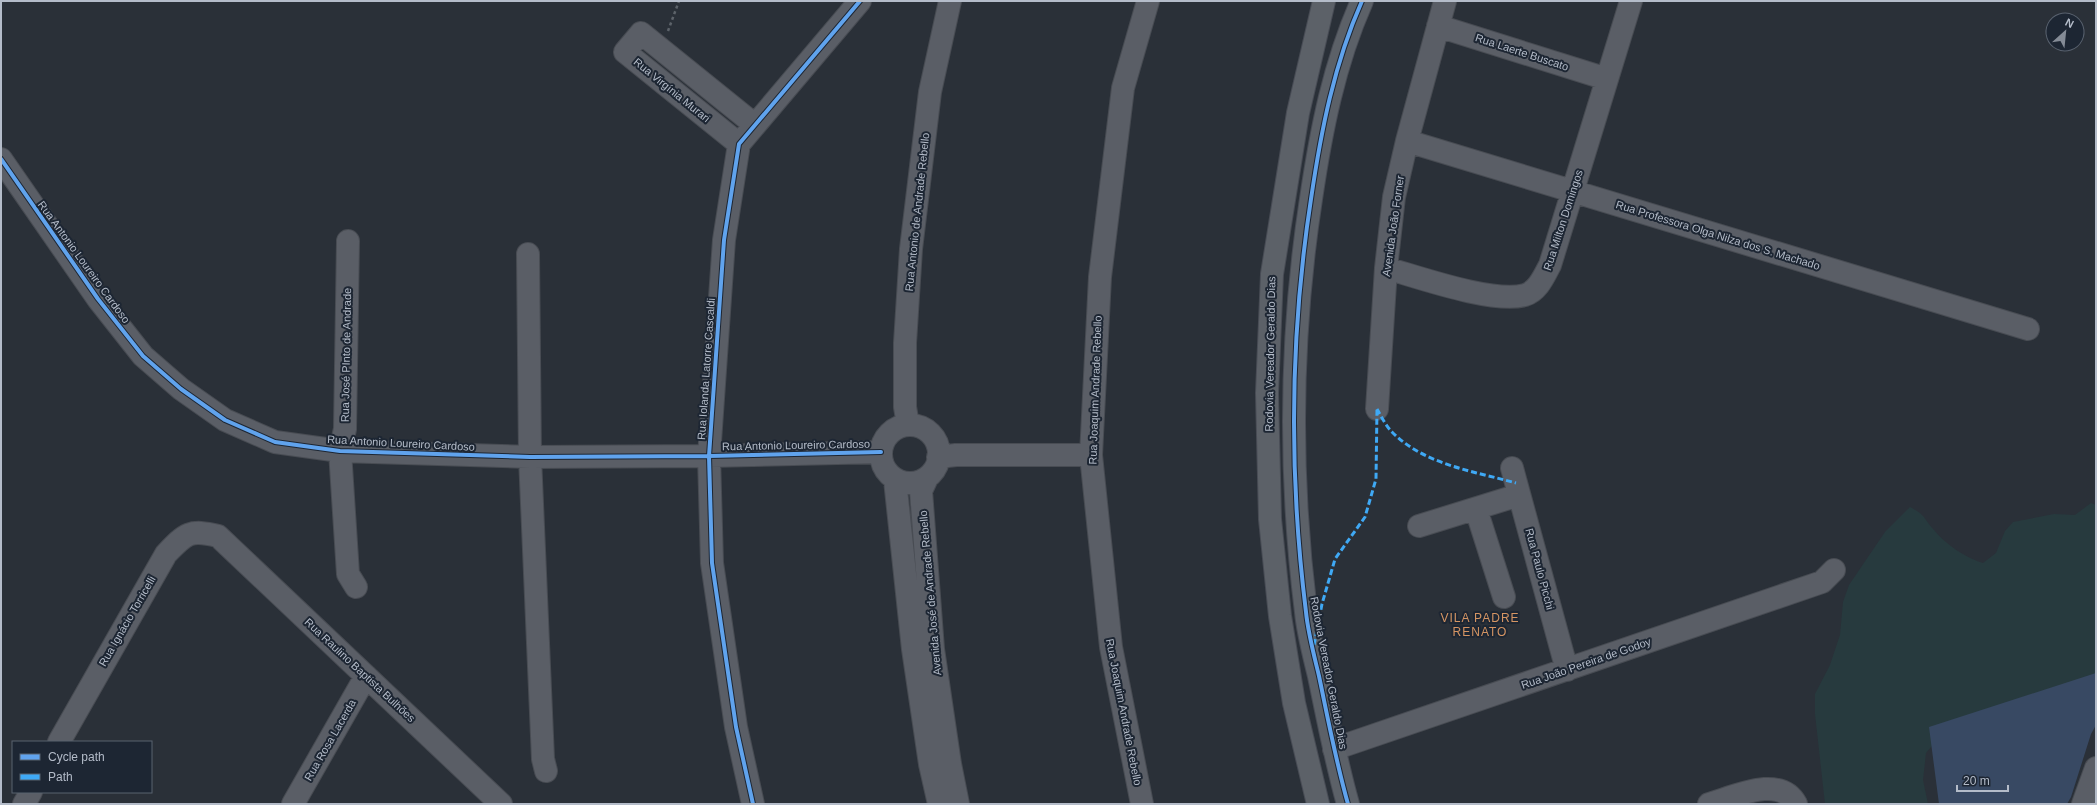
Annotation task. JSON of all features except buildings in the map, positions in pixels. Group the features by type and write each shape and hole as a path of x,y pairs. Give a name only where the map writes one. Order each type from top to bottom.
{"main road":[{"name":"Rodovia Vereador Geraldo Dias","path":"1318,804 1294,702 1280,616 1270,519 1267,393 1272,274 1298,114 1324,1"},
{"name":"Rodovia Vereador Geraldo Dias","path":"1348,804 1334,749 1306,614 1297,515 1294,415 1300,294 1306,228 1320,140 1341,57 1362,1"}],"street":[{"name":"Rua Iolanda Latorre Cascaldi","path":"753,804 736,727 712,562 709,456 724,240 739,144 860,1"},
{"name":"Rua Antonio de Andrade Rebello","path":"908,426 905,407 905,343 911,248 930,92 950,1"},
{"name":"Rua Joaquim Andrade Rebello","path":"1142,804 1111,647 1091,455 1100,277 1119,119 1123,88 1148,1"},
{"name":"Avenida João Forner","path":"1377,409 1386,268 1394,197 1407,141 1445,1"},
{"name":"Rua Milton Domingos","path":"1386,268 1472,291 1504,297 1526,294 1541,282 1550,265 1631,1"},
{"name":"Rua Laerte Buscato","path":"1438,26 1607,79"},
{"name":"Rua Virgínia Murari","path":"739,144 625,52 641,34 755,124"},
{"name":"Rua Professora Olga Nilza dos S. Machado","path":"1407,141 2028,329"},
{"name":"Rua Antonio Loureiro Cardoso","path":"1,159 102,305 143,356 181,389 225,420 275,442 340,451 530,457 709,456 881,452"},
{"name":"Rua José PInto de Andrade","path":"348,241 345,430 340,451 348,574 356,587"},
{"path":"528,254 530,457 543,759 546,771"},
{"path":"908,426 916,426 930,434 935,441 938,457 935,468 927,478 911,483 895,480 884,468 881,452 882,444 889,434 900,427 908,426"},
{"path":"938,457 956,455 1091,455"},
{"name":"Rua Paulo Picchi","path":"1512,468 1567,670"},
{"name":"Avenida José de Andrade Rebello","path":"927,478 921,491 933,649 950,764 958,804"},
{"name":"Avenida José de Andrade Rebello","path":"895,480 914,649 930,764 939,804"},
{"path":"1419,526 1519,495"},
{"path":"1476,508 1504,598"},
{"name":"Rua Ignácio Torricelli","path":"60,741 166,554 181,538 199,532 218,536"},
{"name":"Rua Raulino Baptista Bulhões","path":"218,536 501,804"},
{"name":"Rua João Pereira de Godoy","path":"1334,749 1822,582 1834,570"},
{"name":"Rua Rosa Lacerda","path":"293,804 366,676"},
{"path":"2084,804 2096,768"},
{"path":"1709,804 1768,788 1781,789 1793,798 1796,804"},
{"path":"24,804 30,793"}],"path":[{"path":"659,48 670,27 678,1"}],"green space":[{"path":"2091,503 2096,505 2096,684 1941,735 1926,753 1923,780 1928,804 1825,804 1815,714 1815,694 1830,665 1840,635 1843,602 1849,585 1885,532 1910,507 1922,515 1930,526 1950,545 1970,558 1983,563 1996,553 2005,531 2013,522 2054,514 2075,515"}],"water":[{"path":"2096,673 2096,725 2091,734 2071,797 2067,804 1939,804 1929,727"}],"marked path":[{"path":"1377,409 1392,432 1419,452 1450,465 1516,483"},
{"path":"1314,645 1322,604 1335,559 1365,517 1376,479 1377,409"}],"cycle path":[{"path":"753,804 736,727 712,563 709,456 724,240 739,144 860,1"},
{"path":"1348,804 1311,644 1307,620 1300,561 1294,406 1299,302 1304,250 1315,174 1324,123 1336,73 1352,25 1362,1"},
{"path":"1,159 98,299 143,356 181,389 225,420 275,442 340,451 530,457 709,456 881,452"}],"district":[{"name":"VILA PADRE RENATO","path":"1480,625"}]}
